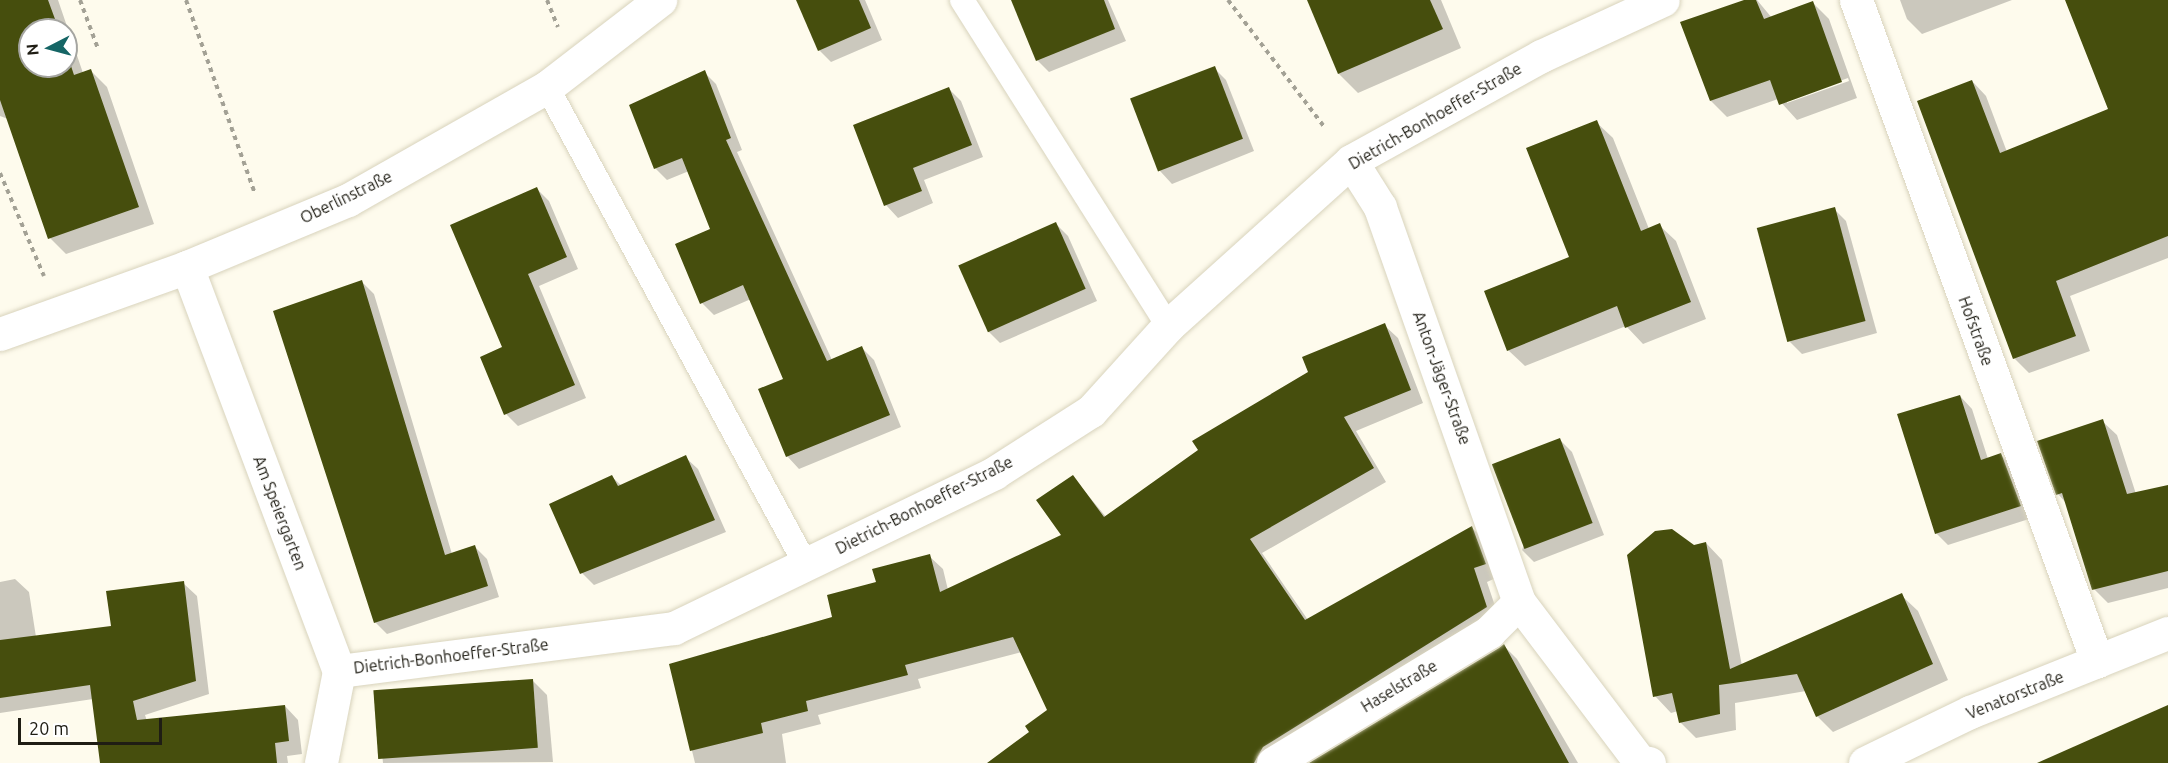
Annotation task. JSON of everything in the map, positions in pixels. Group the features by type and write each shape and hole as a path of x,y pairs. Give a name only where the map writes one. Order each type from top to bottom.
{"street":[{"name":"Oberlinstraße","path":"0,334 187,267 348,200 547,87 660,0"},
{"name":"Dietrich-Bonhoeffer-Straße","path":"339,670 674,628 994,473 1091,411 1168,326 1351,161 1541,56 1663,0"},
{"name":"Hofstraße","path":"1856,0 2097,661"},
{"name":"Anton-Jäger-Straße","path":"1351,161 1380,207 1519,602"},
{"name":"Am Speiergarten","path":"187,267 339,670"},
{"name":"Haselstraße","path":"1273,763 1489,632 1519,602"},
{"path":"1519,602 1640,762 1649,763"},
{"name":"Venatorstraße","path":"1865,763 1970,712 2168,633"},
{"path":"321,763 339,670"}],"lane":[{"path":"962,0 1168,326"},
{"path":"547,87 806,565"}],"path":[{"path":"80,0 98,49"},
{"path":"186,0 268,233"},
{"path":"1228,0 1351,161"},
{"path":"0,173 60,312"}],"building":[{"path":"0,0 48,0 55,18 18,18 18,78 78,78 78,74 91,69 139,207 48,239 0,100"},
{"path":"796,0 859,0 871,28 818,51"},
{"path":"1011,0 1104,0 1115,29 1036,61"},
{"path":"1307,0 1430,0 1443,29 1338,74"},
{"path":"1744,0 1756,0 1764,19 1813,1 1842,82 1779,105 1770,80 1710,101 1680,22"},
{"path":"2065,0 2168,0 2168,236 2056,281 2076,336 2013,359 1917,101 1972,80 2000,153 2108,109"},
{"path":"1215,66 1243,139 1158,171 1130,99"},
{"path":"705,70 731,138 726,140 827,361 862,346 890,415 786,457 758,389 783,379 743,285 700,304 675,244 710,229 682,158 654,169 629,105"},
{"path":"949,87 972,145 913,168 922,191 884,206 853,125"},
{"path":"1597,120 1641,231 1660,223 1691,302 1625,328 1617,306 1507,351 1484,291 1569,257 1526,148"},
{"path":"537,187 567,257 528,274 575,385 504,415 480,357 502,347 450,225"},
{"path":"1835,207 1866,321 1787,342 1757,228"},
{"path":"1056,222 1086,289 988,332 958,266"},
{"path":"362,280 445,555 475,545 488,586 374,623 273,311"},
{"path":"1385,323 1411,390 1344,417 1374,468 1250,539 1305,620 1472,526 1486,564 1474,568 1487,607 1263,747 1254,763 987,763 1029,732 1025,726 1047,710 1013,637 905,665 908,675 806,701 808,711 761,723 763,733 690,751 669,664 832,617 827,595 876,582 872,569 930,554 940,592 1061,535 1036,500 1073,475 1104,517 1198,450 1192,441 1308,372 1302,357"},
{"path":"1960,395 1981,460 2001,453 2021,506 1935,534 1897,414"},
{"path":"2103,419 2127,494 2168,485 2168,571 2092,590 2062,493 2056,495 2037,441"},
{"path":"1560,438 1593,523 1524,549 1492,464"},
{"path":"686,455 715,520 580,574 549,504 612,475 618,486"},
{"path":"1672,529 1694,545 1706,542 1730,669 1902,593 1933,664 1816,717 1797,674 1719,685 1720,714 1679,723 1672,693 1653,697 1627,555 1655,531"},
{"path":"184,581 196,681 133,701 137,720 285,705 289,741 275,743 277,763 100,763 90,685 0,698 0,640 111,626 106,591"},
{"path":"1504,644 1569,763 1309,763 1499,648"},
{"path":"533,679 538,748 378,759 373,690"},
{"path":"2168,705 2168,763 2037,763 2134,720"}]}
